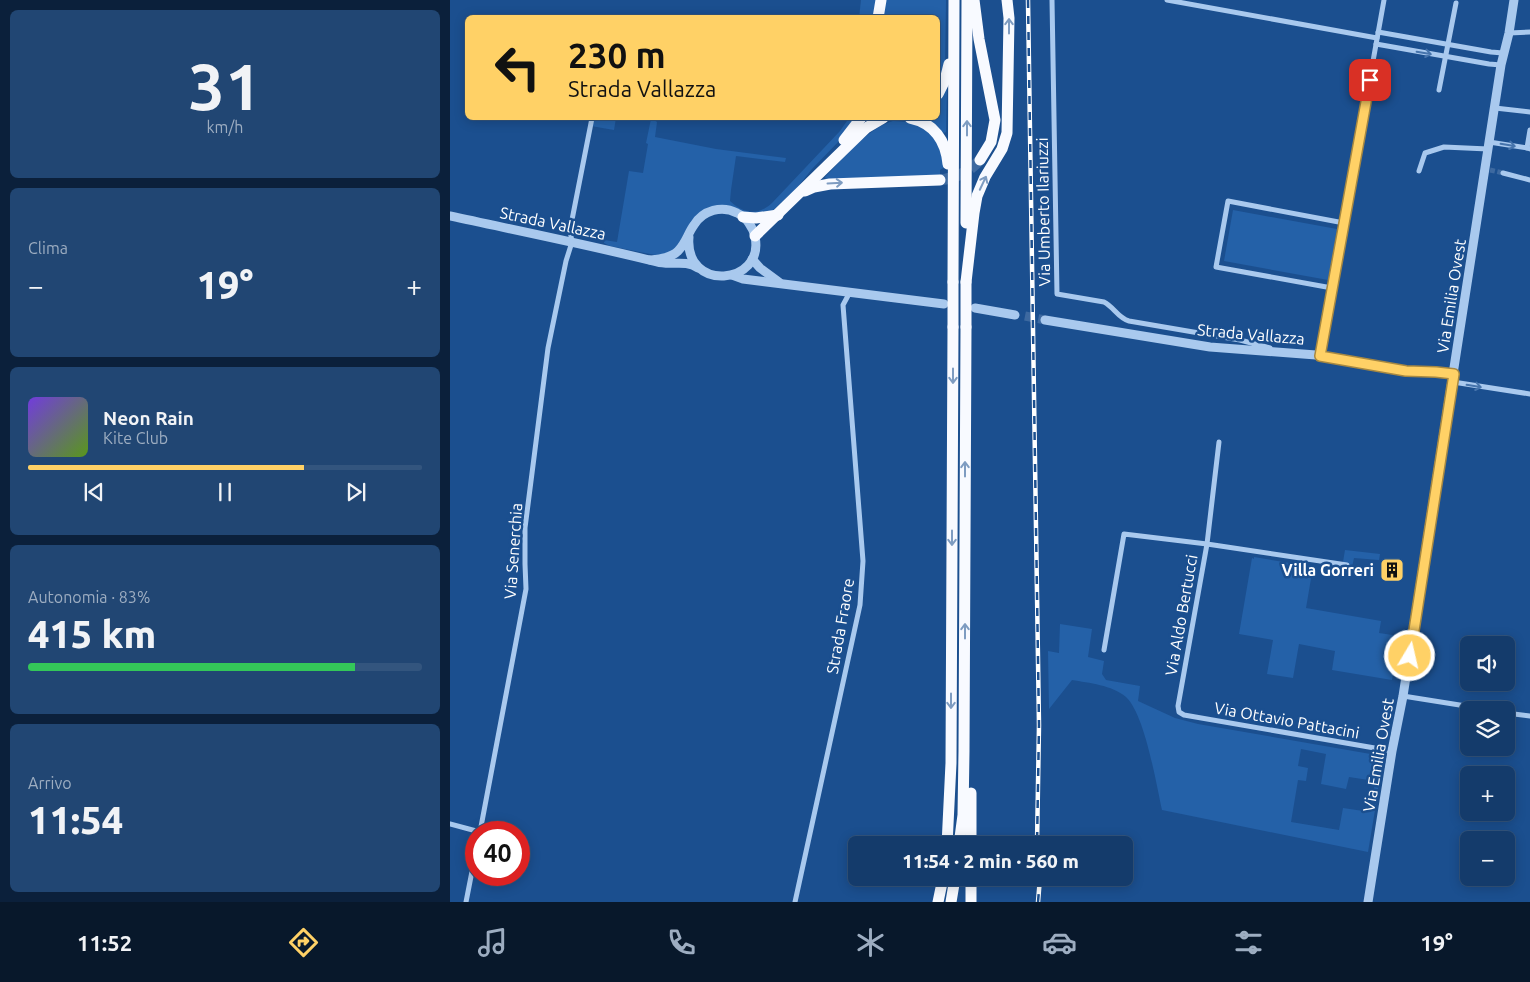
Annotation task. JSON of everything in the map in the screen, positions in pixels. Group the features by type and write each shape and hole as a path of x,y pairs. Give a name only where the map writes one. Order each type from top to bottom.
{"highway":[{"path":"878,15 881,0"},
{"path":"940,90 948,67 949,0"},
{"path":"948,836 951,754 954,0"},
{"path":"960,836 963,815 964,697 967,0"},
{"path":"974,0 979,39 994,107 995,120 991,142 980,160"},
{"path":"966,282 977,196 985,177 1002,149 1007,133 1009,18 1007,0"},
{"path":"801,192 815,170 848,136 860,120"},
{"path":"755,236 866,128 880,120"},
{"path":"919,120 930,126 942,139 946,148 949,234 954,251"},
{"path":"791,201 804,191 826,184 940,180"},
{"path":"743,217 756,218 778,215"},
{"path":"964,697 971,742 971,836"},
{"path":"938,902 941,886"},
{"path":"951,902 954,886"},
{"path":"971,886 971,902"}],"street":[{"name":"Via Umberto Ilariuzzi","path":"1052,0 1058,294 1104,302 1121,318 1129,321 1240,340 1295,354"},
{"path":"1167,0 1377,38 1446,57 1501,65"},
{"path":"1320,356 1384,0"},
{"name":"Via Emilia Ovest","path":"1368,902 1392,751 1404,696 1487,169 1488,146 1503,52 1509,33 1514,0"},
{"path":"1440,90 1456,3"},
{"path":"1509,33 1530,32"},
{"path":"1377,38 1448,44 1491,52 1503,52"},
{"path":"1495,108 1528,112"},
{"name":"Via Senerchia","path":"482,821 526,589 524,564 525,528 548,348 566,261 572,242 570,230 592,120"},
{"path":"1419,171 1426,154 1438,148 1488,146 1528,149 1530,130"},
{"path":"1503,173 1530,180"},
{"path":"1332,288 1216,267 1224,220 1228,202 1344,222"},
{"name":"Strada Vallazza","path":"650,260 664,258 677,252 695,222 707,212 722,209 730,210 743,217"},
{"name":"Strada Vallazza","path":"450,216 659,263 686,263 716,276 732,275 744,279 944,304"},
{"path":"732,275 747,266 752,259 754,251 755,236 751,226 743,217"},
{"path":"688,236 688,249 700,269"},
{"path":"752,259 779,283"},
{"name":"Strada Fraore","path":"794,902 860,605 863,561 843,304 850,292"},
{"path":"975,308 1020,316"},
{"name":"Strada Vallazza","path":"1045,320 1219,348 1320,356 1406,371 1436,372 1453,378"},
{"path":"1453,378 1496,389 1530,394"},
{"path":"1220,442 1207,544 1347,565"},
{"name":"Via Aldo Bertucci","path":"1104,650 1124,534 1207,544 1178,706 1179,712"},
{"path":"1404,696 1460,705"},
{"name":"Via Ottavio Pattacini","path":"1179,712 1184,715 1392,751"},
{"path":"1515,714 1530,716"},
{"name":"Via Senerchia","path":"450,824 465,828"},
{"path":"466,902 469,886"}],"shaded area":[{"path":"861,0 877,0 874,15 859,15"},
{"path":"886,0 946,0 945,69 940,83 940,15 884,15"},
{"path":"947,89 946,132 944,133 928,120 940,120 940,98"},
{"path":"592,120 616,120 614,130 591,126"},
{"path":"651,120 654,120 657,122 655,137 716,149 786,158 785,162 736,156 730,201 740,209 756,212 772,203 840,131 848,120 855,120 841,139 796,189 770,213 759,217 717,206 674,250 662,255 610,246 604,243 604,240 617,242 629,171 643,173 648,144 646,143"},
{"path":"893,121 911,122 919,125 937,139 945,167 940,170 940,176 826,180 825,177 866,137 884,124"},
{"path":"1233,210 1337,229 1328,280 1224,261"},
{"path":"1345,550 1380,554 1379,560 1354,558 1350,569 1342,568"},
{"path":"1254,557 1313,567 1306,608 1381,621 1379,633 1399,636 1392,680 1332,670 1335,651 1299,644 1293,678 1267,674 1273,640 1239,634 1252,558 1254,559"},
{"path":"1060,624 1092,629 1088,657 1104,661 1102,674 1106,680 1140,686 1138,701 1175,718 1198,724 1382,756 1378,789 1374,789 1375,781 1349,777 1346,789 1321,784 1326,754 1301,749 1298,766 1308,768 1306,781 1298,780 1291,822 1339,830 1343,808 1370,812 1372,804 1376,804 1368,852 1162,810 1153,767 1139,718 1126,697 1107,687 1072,680 1049,709 1048,651 1059,653"}],"tunnel":[{"path":"940,180 962,174 980,160"},
{"path":"1490,170 1503,173"},
{"path":"1025,316 1045,320"}],"railway":[{"path":"1028,0 1039,725 1037,836"},
{"path":"1038,902 1039,886"}],"place":[{"name":"Villa Gorreri","path":"1392,570"}],"route":[{"path":"1370,80 1320,356 1406,371 1454,374 1410,656"}]}
